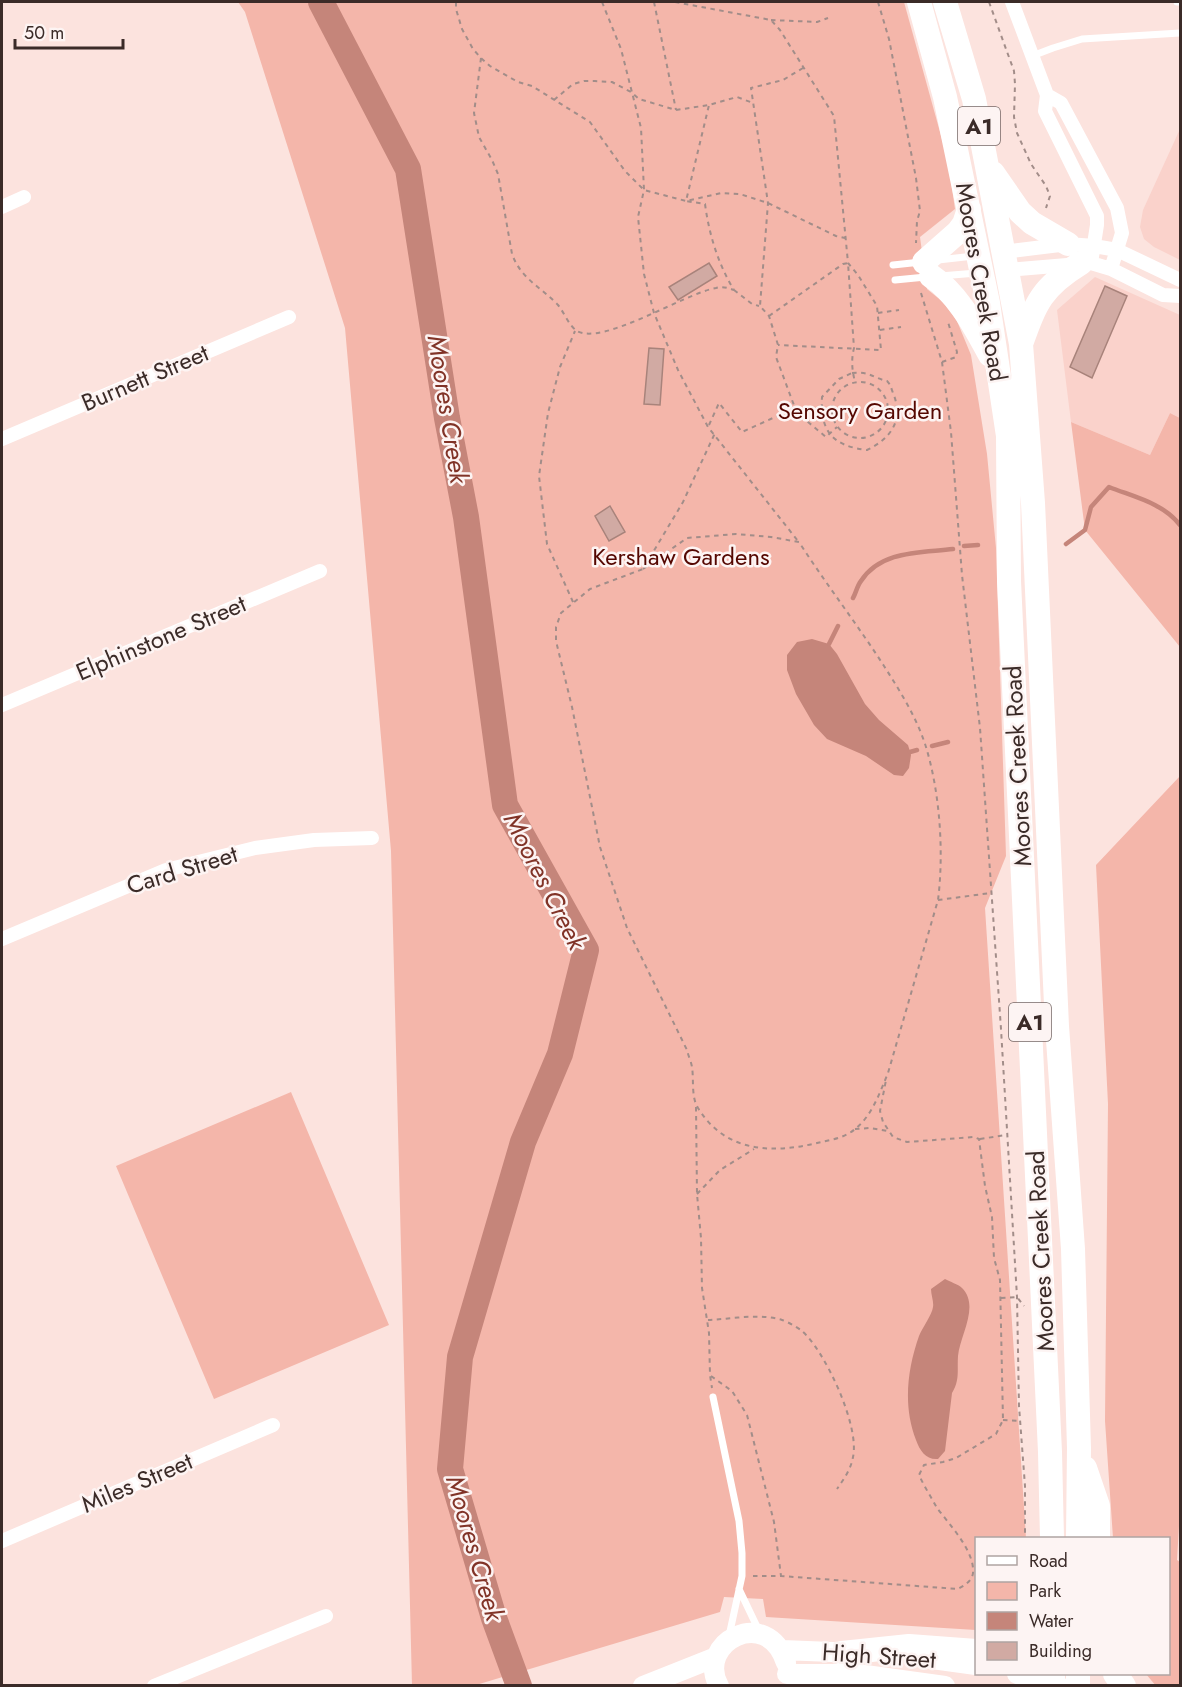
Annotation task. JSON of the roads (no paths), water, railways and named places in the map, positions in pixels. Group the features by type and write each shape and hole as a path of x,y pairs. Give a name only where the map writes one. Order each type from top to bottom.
{"highway":[{"name":"Moores Creek Road","path":"919,2 945,97 981,264 1008,436 1009,581 1049,1429 1052,1537"},
{"name":"Moores Creek Road","path":"945,2 974,99 1021,344 1033,514 1056,1026 1072,1249 1078,1448 1078,1537"},
{"path":"988,166 1020,212 1032,223 1083,254 1040,298 1021,344"},
{"path":"969,209 964,224 958,232 923,270 944,285 956,300 980,336 998,370"},
{"path":"981,264 1005,261"},
{"path":"1078,1448 1098,1506 1098,1537"},
{"path":"842,1653 909,1646 975,1651"}],"main road":[{"path":"719,1686 714,1669 719,1650 729,1640 738,1635 760,1634 773,1640 782,1650"},
{"name":"High Street","path":"945,1686 858,1674 785,1680 786,1662 782,1650 902,1655 975,1665"},
{"path":"643,1686 717,1657"},
{"path":"1022,1675 1054,1682"}],"street":[{"path":"1012,2 1047,95 1045,111 1097,216 1097,225 1083,254"},
{"path":"1047,95 1061,103 1117,208 1122,233 1111,269"},
{"path":"2,207 24,196"},
{"path":"1005,261 1117,250 1180,280"},
{"path":"1005,261 1083,254 1163,295 1180,296"},
{"name":"Burnett Street","path":"2,440 289,317"},
{"name":"Elphinstone Street","path":"2,705 320,571"},
{"name":"Card Street","path":"2,939 166,870 255,848 314,840 372,838"},
{"name":"Miles Street","path":"2,1541 273,1425"},
{"path":"154,1686 326,1616"}],"lane":[{"path":"1032,56 1082,39 1180,33"},
{"path":"895,280 923,270 981,264"},
{"path":"893,265 923,270 981,264"},
{"path":"713,1397 739,1521 742,1553 742,1576 729,1640"},
{"path":"739,1589 760,1634"}],"water":[{"path":"812,639 829,644 865,704 879,720 908,745 911,755 909,768 903,776 894,775 866,756 827,739 814,725 796,694 787,670 787,655 797,642"},
{"path":"945,1279 962,1288 967,1295 969,1312 959,1348 957,1380 952,1393 945,1451 938,1459 934,1459 924,1454 916,1440 909,1415 908,1388 919,1336 933,1307 931,1289"}],"waterway":[{"name":"Moores Creek","path":"321,2 408,169 447,418 466,517 505,805 586,950 560,1054 523,1142 460,1357 450,1469 494,1618 519,1686"},
{"path":"1066,544 1085,530 1091,507 1109,487 1157,506 1180,525"},
{"path":"964,546 978,545"},
{"path":"853,598 858,585 879,563 902,555 953,549"},
{"path":"829,644 838,626"},
{"path":"932,746 948,742"},
{"path":"910,752 917,750"}],"park label":[{"name":"Sensory Garden","path":"860,411"},
{"name":"Kershaw Gardens","path":"681,557"}]}
